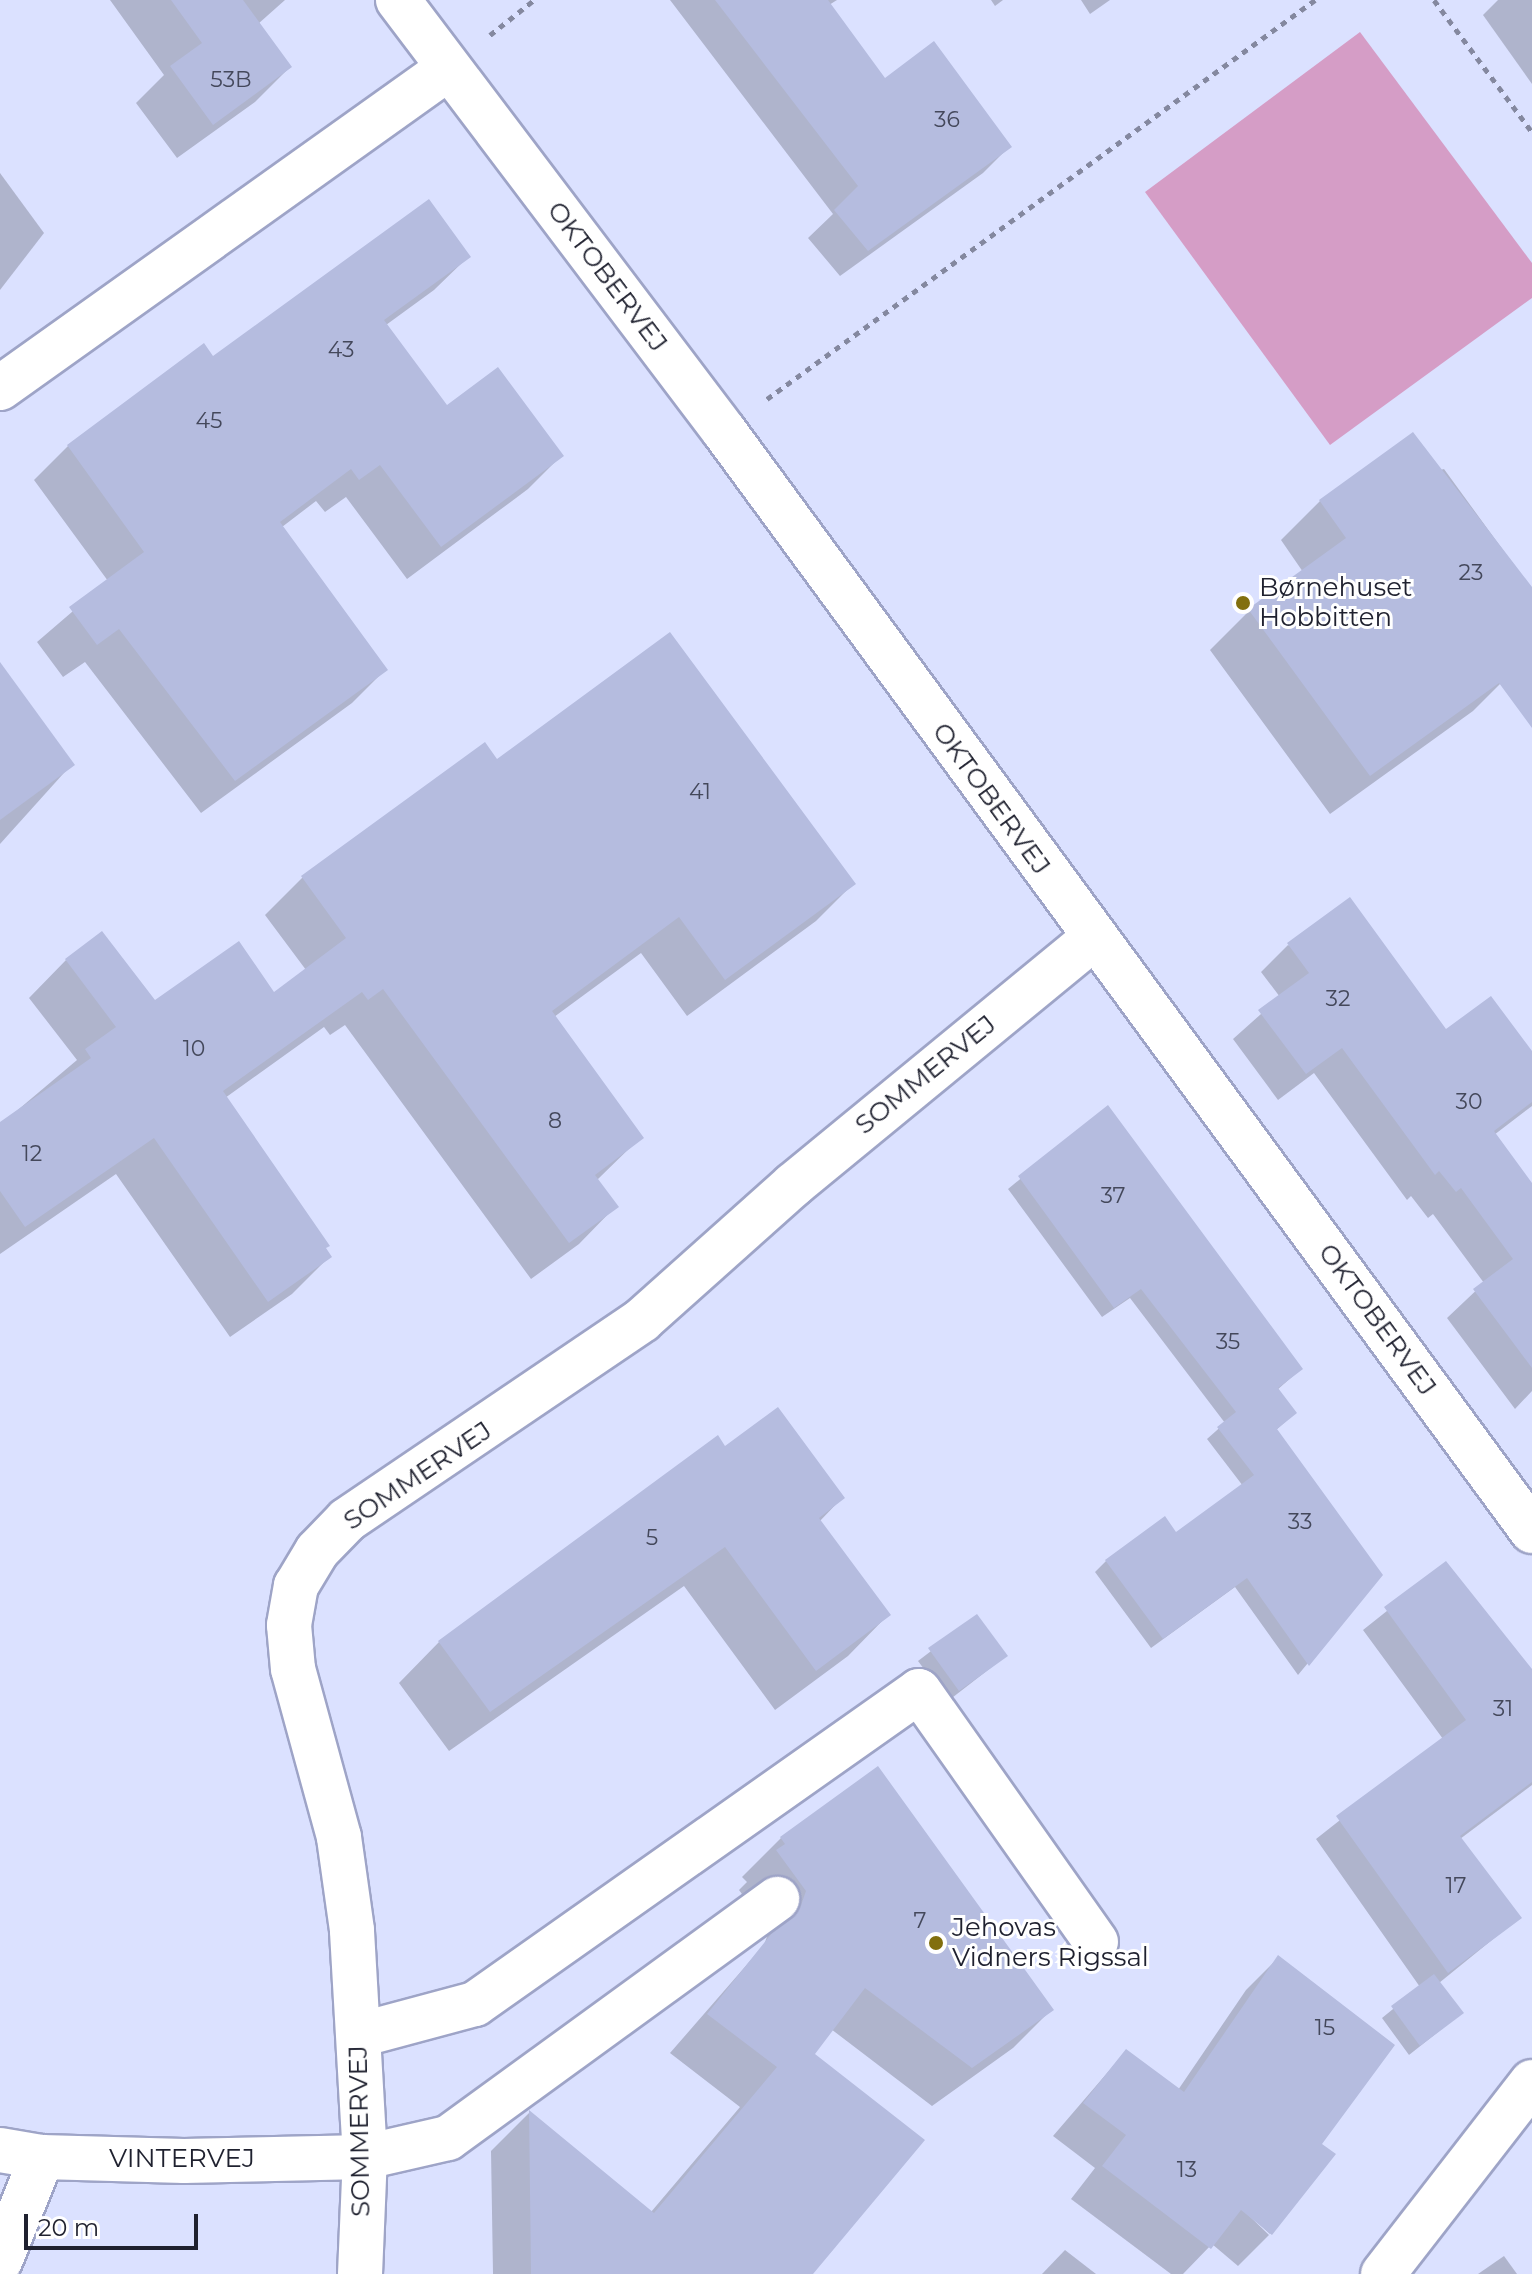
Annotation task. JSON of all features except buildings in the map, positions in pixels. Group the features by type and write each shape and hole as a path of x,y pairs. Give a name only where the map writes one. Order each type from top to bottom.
{"street":[{"name":"OKTOBERVEJ","path":"398,0 724,431 1093,939 1532,1531"},
{"path":"0,388 449,68"},
{"name":"SOMMERVEJ","path":"360,2274 365,2157 359,2035 339,1837 293,1669 290,1640 296,1586 317,1551 347,1520 642,1320 793,1185 1093,939"},
{"path":"359,2035 475,2004 919,1691 1096,1942"},
{"name":"VINTERVEJ","path":"0,2150 42,2157 365,2157 448,2138 777,1899"},
{"path":"1383,2274 1532,2082"},
{"path":"0,2261 42,2157"}],"path":[{"path":"724,431 1315,0"},
{"path":"1434,0 1532,132"}],"shaded area":[{"path":"1360,32 1532,263 1532,298 1330,445 1145,192"}],"place":[{"name":"Børnehuset Hobbitten","path":"1243,603"},
{"name":"Jehovas Vidners Rigssal","path":"936,1943"}]}
